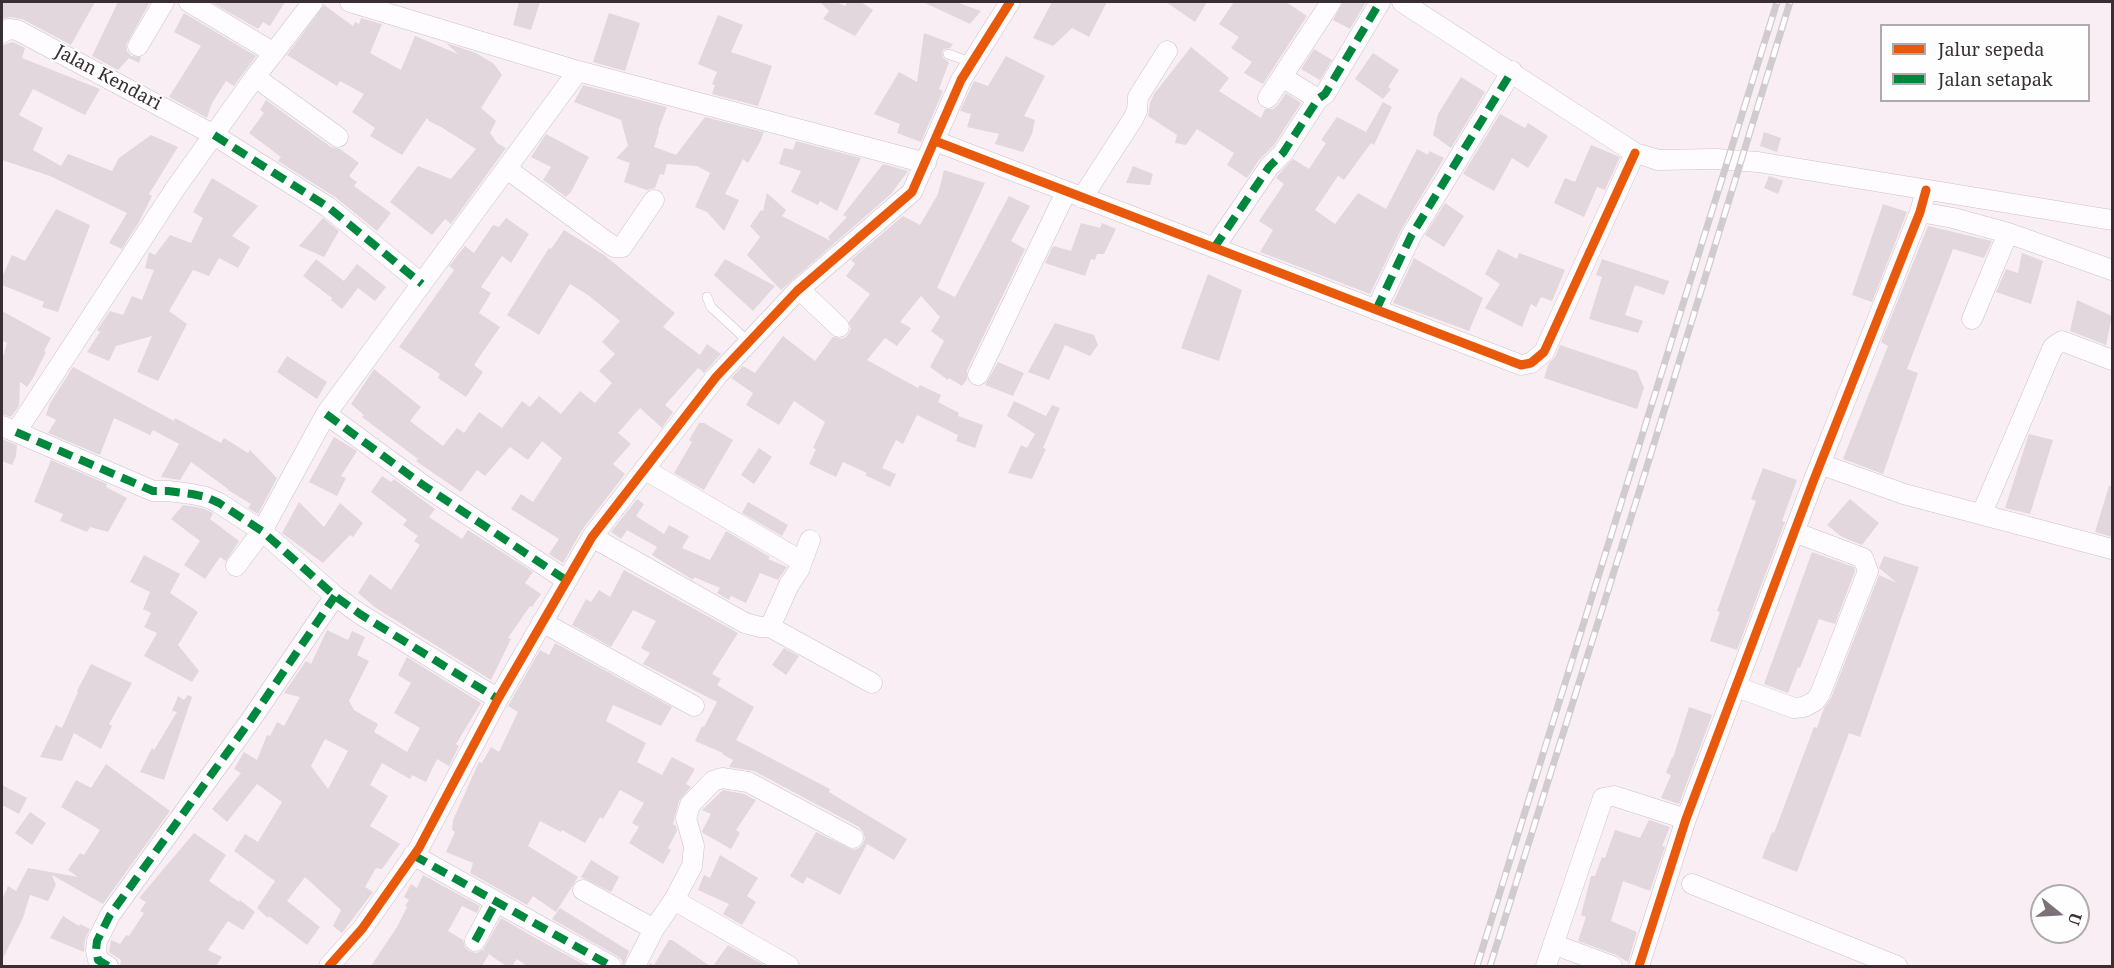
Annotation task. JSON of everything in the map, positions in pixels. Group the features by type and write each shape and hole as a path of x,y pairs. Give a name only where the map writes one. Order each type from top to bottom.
{"street":[{"path":"138,46 164,2"},
{"path":"189,2 274,53"},
{"path":"313,2 255,77 8,429 153,491 206,497 219,504 262,531 335,596 360,614 498,699"},
{"path":"350,2 578,71 926,163"},
{"path":"329,966 362,929 413,855 498,699 592,537 716,377 799,289 912,192 961,80 1010,2"},
{"path":"1268,98 1331,2"},
{"path":"1214,248 1269,167 1283,153 1318,99 1325,94 1380,2"},
{"path":"1402,2 1635,153 1658,160 1716,159 1758,162 2112,220"},
{"name":"Jalan Kendari","path":"2,33 9,29 17,30 214,135 328,207 422,284"},
{"path":"978,375 1074,195 1133,119 1137,111 1138,97 1167,51"},
{"path":"236,566 262,531 326,414 578,71"},
{"path":"1376,310 1406,244 1512,72"},
{"path":"255,77 338,137"},
{"path":"1282,77 1318,99"},
{"path":"935,141 1521,365 1531,363 1544,352 1635,153"},
{"path":"507,169 614,247 622,246 654,200"},
{"path":"1639,966 1686,819 1817,472 1920,212 1926,190"},
{"path":"1920,212 1953,218 2008,233 2112,270"},
{"path":"1972,319 2008,233"},
{"path":"799,289 839,327"},
{"path":"1982,513 2053,347 2062,342 2112,360"},
{"path":"326,414 423,485 566,580"},
{"path":"644,469 801,561"},
{"path":"1817,472 1982,513 2112,549"},
{"path":"1737,687 1794,708 1804,707 1815,701 1820,694 1868,571 1863,558 1794,532"},
{"path":"592,537 746,623 770,627 872,683"},
{"path":"770,627 789,585 799,570 810,540"},
{"path":"108,966 98,960 96,950 97,941 110,915 250,721 335,596"},
{"path":"542,622 694,706"},
{"path":"635,966 654,929 674,900 692,866 694,846 686,818 690,805 713,781 722,778 748,782 854,838"},
{"path":"1546,966 1603,798 1614,796 1686,819"},
{"path":"413,855 611,966"},
{"path":"1692,884 1897,966"},
{"path":"583,890 654,929"},
{"path":"674,900 789,966"},
{"path":"475,941 496,902"},
{"path":"1553,944 1612,966"}],"lane":[{"path":"948,54 971,62"},
{"path":"707,297 711,307 749,342"}],"building":[{"path":"2,2 95,2 71,45 22,19 10,17 2,19"},
{"path":"118,2 150,2 126,45 131,56 141,57 139,63 129,58 118,70 92,56"},
{"path":"211,2 285,2 270,26 263,22 258,29"},
{"path":"519,2 540,2 531,30 513,25"},
{"path":"820,2 836,2 845,6 848,2 861,2 873,10 855,36 823,19 829,11"},
{"path":"923,2 956,2 981,11 970,24"},
{"path":"1052,2 1107,2 1089,37 1072,28 1053,46 1033,38"},
{"path":"1166,2 1207,2 1195,22"},
{"path":"1234,2 1286,2 1307,16 1263,84 1244,73 1252,62 1231,48 1239,37 1219,24"},
{"path":"1343,2 1366,2 1350,29 1333,20"},
{"path":"324,5 353,26 355,22 359,24 361,18 382,24 370,53 401,70 415,36 458,54 446,43 476,53 494,64 502,75 481,108 496,121 490,133 497,143 506,148 451,224 445,219 432,235 390,202 418,166 451,179 476,149 427,118 402,155 370,136 375,128 352,112 364,94 340,81 337,86 287,55"},
{"path":"184,13 256,56 234,86 226,81 212,103 207,118 169,97 201,46 174,32"},
{"path":"609,13 640,23 625,71 593,62"},
{"path":"718,15 743,25 731,52 772,66 758,106 712,94 715,85 712,84 717,72 698,64"},
{"path":"924,33 953,44 942,52 943,58 949,62 939,89 943,91 921,142 897,133 900,124 874,114 899,72 917,82"},
{"path":"13,42 25,48 22,58 100,89 85,115 33,89 19,115 43,128 33,150 61,166 68,154 112,171 119,158 151,135 178,147 149,194 152,196 122,249 109,243 127,213 50,176 2,160 2,45"},
{"path":"1191,47 1229,78 1219,91 1261,118 1265,109 1273,109 1286,93 1301,103 1274,145 1259,160 1247,178 1227,165 1234,153 1197,129 1186,145 1175,143 1177,135 1148,116 1154,94"},
{"path":"1314,49 1332,60 1320,80 1301,69"},
{"path":"1373,53 1399,70 1388,87 1391,89 1383,99 1355,79"},
{"path":"1006,56 1045,76 1024,116 1035,120 1032,134 1023,152 995,144 999,134 967,127 971,114 960,111 974,81 988,86"},
{"path":"1461,77 1485,92 1451,148 1433,135 1438,114"},
{"path":"583,85 667,107 654,147 676,155 705,117 764,132 748,163 743,159 725,194 739,200 724,231 707,212 695,207 710,173 697,166 667,164 664,175 660,174 655,188 647,190 624,182 630,163 616,158 628,146 621,120 574,102"},
{"path":"266,100 331,147 340,149 359,163 349,176 357,182 354,186 391,213 377,231 335,197 278,161 281,157 249,133 264,113 260,110"},
{"path":"1383,102 1392,107 1374,145 1371,143 1344,180 1338,176 1315,210 1335,224 1358,193 1386,209 1417,149 1428,155 1429,151 1444,158 1401,230 1370,294 1260,252 1273,230 1259,221 1284,184 1276,178 1278,175 1293,159 1309,169 1326,143 1321,140 1337,117 1366,132"},
{"path":"1500,114 1525,128 1528,123 1548,136 1528,168 1512,158 1494,191 1463,174"},
{"path":"1764,132 1781,138 1777,152 1760,146"},
{"path":"546,134 589,157 571,192 566,197 543,180 551,167 531,157"},
{"path":"796,141 861,158 837,211 820,201 818,205 791,192 801,171 779,164 784,148 793,150"},
{"path":"1591,145 1620,157 1605,190 1597,187 1584,217 1554,203 1565,178 1575,182"},
{"path":"883,164 908,171 891,194 781,290 747,255 760,237 750,226 761,210 763,211 767,193 786,210 782,216 831,241 828,237 847,217 843,215"},
{"path":"1133,166 1153,174 1150,185 1126,183"},
{"path":"944,170 985,183 937,288 955,297 1009,196 1030,206 1011,241 1025,249 967,370 967,379 962,386 949,378 948,380 930,367 944,341 931,331 940,317 921,296 900,322 911,328 897,346 885,338 867,360 918,388 920,385 941,395 938,402 959,413 958,416 983,425 975,448 956,441 958,435 917,415 903,444 896,440 882,468 896,474 890,487 843,462 836,477 809,464 816,449 813,448 825,422 794,401 779,425 746,405 753,393 731,378 743,366 755,373 783,336 815,361 833,337 842,339 847,336 851,329 849,322 870,294 846,276 855,264 851,260 903,216 920,225 938,194"},
{"path":"1769,176 1783,181 1778,194 1764,188"},
{"path":"212,178 258,206 232,236 250,247 238,268 219,258 209,276 193,270 169,311 187,324 158,381 137,372 152,336 116,346 109,361 87,352 100,332 97,330 110,311 123,315 132,296 142,300 154,270 145,268 149,252 155,255 170,235 191,243 203,218 193,212"},
{"path":"1445,203 1464,216 1444,247 1425,235"},
{"path":"1883,204 1907,212 1872,302 1852,295"},
{"path":"56,209 90,225 58,312 42,307 44,302 2,285 2,277 12,255 25,261"},
{"path":"323,218 339,231 324,257 299,246"},
{"path":"506,218 529,234 511,263 502,256 481,287 491,293 479,313 500,327 474,365 483,372 466,397 438,378 440,374 399,347 454,270 449,266 465,246 474,253 493,225 499,227"},
{"path":"1081,223 1100,228 1102,223 1116,229 1104,254 1097,254 1095,260 1091,259 1085,276 1045,263 1053,246 1071,251"},
{"path":"1928,226 1992,241 1984,258 1953,249 1907,369 1918,373 1883,474 1843,459 1888,346 1881,342"},
{"path":"564,230 604,255 675,313 663,327 700,355 707,344 721,354 704,373 698,368 665,405 673,412 662,428 640,408 618,433 631,444 613,464 625,474 582,530 563,563 549,554 559,539 511,509 521,494 533,502 562,458 542,441 528,460 510,447 485,476 477,470 461,492 416,461 418,459 362,417 364,415 351,404 374,369 421,407 410,421 443,446 457,428 464,433 479,412 502,428 522,401 530,407 539,396 561,414 580,391 595,403 612,383 599,371 615,354 602,342 620,321 588,295 570,284 539,335 507,315 549,248 551,249"},
{"path":"1498,249 1517,259 1519,253 1565,270 1552,301 1541,297 1536,307 1531,304 1522,327 1485,308 1500,284 1485,274"},
{"path":"2022,253 2043,261 2031,304 1996,292 2006,269 2018,273"},
{"path":"1414,258 1483,298 1469,331 1393,303"},
{"path":"316,259 344,281 357,264 386,287 375,301 358,288 342,309 331,300 332,298 303,276"},
{"path":"725,259 775,286 753,311 714,275"},
{"path":"1602,259 1669,281 1664,295 1635,285 1625,315 1643,321 1638,333 1589,319 1602,277 1596,275"},
{"path":"1208,274 1242,290 1219,361 1181,348"},
{"path":"2077,300 2112,316 2106,345 2070,331"},
{"path":"2,311 51,338 27,387 20,382 19,406 11,417 2,414 2,360 7,343 2,340"},
{"path":"1055,323 1094,335 1098,345 1090,356 1065,345 1049,380 1028,372"},
{"path":"1560,345 1637,371 1644,388 1637,409 1544,378 1549,363 1555,357"},
{"path":"287,356 327,382 317,399 277,372"},
{"path":"998,362 1024,373 1013,396 985,385"},
{"path":"73,367 174,421 175,418 221,443 224,438 248,453 250,450 277,478 258,514 248,508 251,504 191,462 180,480 161,477 179,444 153,430 150,435 114,418 100,455 48,433 56,420 46,415 50,403"},
{"path":"1014,401 1046,416 1052,405 1060,408 1043,448 1046,449 1032,479 1008,473 1021,445 1027,448 1035,434 1007,416"},
{"path":"699,423 704,423 733,440 704,490 674,473 692,442 689,440"},
{"path":"2029,434 2053,440 2030,514 2005,508"},
{"path":"334,437 357,451 341,476 346,478 337,496 309,482"},
{"path":"2,439 17,445 12,465 2,461"},
{"path":"759,448 772,457 754,484 741,475"},
{"path":"51,460 107,484 106,487 127,498 108,532 90,527 87,532 60,521 63,514 34,502"},
{"path":"1763,468 1797,480 1782,521 1785,522 1737,650 1710,641 1720,612 1717,611 1756,501 1751,499"},
{"path":"382,476 391,482 394,479 435,509 429,517 462,539 468,530 533,572 525,583 541,594 508,638 511,639 491,680 376,608 358,593 370,574 391,590 420,545 414,541 418,536 403,525 407,520 371,492"},
{"path":"2109,486 2112,486 2112,537 2095,532"},
{"path":"637,499 644,504 636,516 664,534 669,525 689,536 682,548 710,560 726,531 770,557 768,559 787,567 778,580 760,573 746,603 731,596 729,600 717,593 720,588 694,577 693,580 652,555 657,547 627,530 621,539 611,532"},
{"path":"1850,499 1879,523 1862,545 1842,537 1827,525"},
{"path":"299,502 324,527 340,503 363,523 353,537 350,535 323,563 282,533"},
{"path":"748,502 788,525 782,536 742,513"},
{"path":"183,505 202,508 213,513 210,519 239,541 226,561 220,557 205,579 184,565 200,541 171,519"},
{"path":"1812,552 1854,567 1855,571 1835,624 1819,619 1788,693 1764,684"},
{"path":"144,555 180,574 170,593 198,612 178,645 199,671 192,682 144,656 157,633 144,627 151,613 143,609 150,592 130,582"},
{"path":"1884,556 1919,567 1860,737 1849,733 1797,872 1762,858 1772,832 1774,833 1814,727 1817,728 1824,708 1831,698 1879,575 1897,583 1879,568"},
{"path":"624,570 738,633 712,674 721,679 717,685 754,707 736,740 830,789 829,792 907,839 894,860 867,844 840,895 807,877 803,884 790,876 816,832 853,850 863,844 865,838 863,832 859,827 754,771 729,767 733,760 695,741 717,702 643,664 650,653 641,648 656,621 633,610 611,647 572,625 586,599 591,602 599,590 610,597"},
{"path":"327,630 348,640 352,631 365,637 357,655 369,661 349,701 354,710 378,724 374,732 407,752 420,728 394,713 411,683 398,675 407,657 481,703 456,744 459,746 449,766 437,759 426,782 412,775 410,779 382,763 370,785 388,796 370,826 400,844 382,869 376,868 365,887 373,892 342,933 333,926 341,910 305,877 287,901 320,927 307,945 257,908 275,881 234,851 245,834 258,842 282,802 257,784 227,822 212,809 241,773 234,769 244,752 257,760 267,735 270,736 277,722 284,726 300,697 284,693 306,661 311,664","holes":["325,739 348,751 328,789 311,766"]},
{"path":"555,643 672,707 661,726 613,705 606,721 646,743 637,762 662,775 672,757 695,769 686,784 691,787 679,801 673,824 677,831 668,848 671,850 663,864 629,843 639,827 632,823 644,803 620,790 603,819 600,817 585,843 540,821 528,846 578,877 556,912 533,896 527,905 470,873 473,863 446,852 455,832 452,830 453,820 479,762 482,763 491,747 499,752 518,712 508,706 540,650 549,655"},
{"path":"784,648 799,656 786,675 772,665"},
{"path":"91,664 132,683 109,724 112,726 101,749 74,733 62,761 40,757 56,725 62,728"},
{"path":"188,695 192,697 164,780 140,772 152,748 154,750 177,712 172,711 178,696 184,700"},
{"path":"1689,707 1712,715 1679,804 1661,798 1671,775 1666,773"},
{"path":"106,764 170,811 103,904 52,875 56,885 48,901 30,895 23,918 2,960 2,900 8,886 16,891 28,868 78,877 68,870 80,853 84,855 100,830 61,807 76,780 91,788"},
{"path":"2,785 27,798 19,814 2,805"},
{"path":"723,790 744,794 756,800 736,830 740,833 731,849 702,831 711,814 702,810"},
{"path":"30,812 46,823 32,845 15,833"},
{"path":"1649,820 1670,827 1662,846 1665,847 1650,891 1623,881 1611,921 1637,932 1628,962 1616,955 1578,941 1586,917 1581,915 1591,876 1595,876 1602,857 1605,858 1615,830 1640,838"},
{"path":"194,833 226,855 209,881 255,912 243,930 228,921 208,950 222,957 216,966 120,966 121,960 109,952 111,940 120,944 126,935 129,936 144,913 140,911 146,902 139,898"},
{"path":"720,855 758,878 747,896 756,902 742,925 723,914 729,904 698,890 704,875 710,878"},
{"path":"591,860 619,877 611,892 581,877"},
{"path":"423,875 480,906 477,913 462,906 448,931 463,940 469,951 476,953 482,950 489,954 482,966 371,966 397,927 407,907 405,906 409,900 404,897 411,884 417,888"},
{"path":"560,908 629,951 623,966 622,960 617,956 552,919"},
{"path":"63,916 79,926 80,924 90,929 85,939 84,952 50,938"},
{"path":"501,918 587,966 527,966 517,959 512,966 506,966 483,950"},
{"path":"669,940 710,966 648,966 650,963 654,965"},
{"path":"728,945 766,966 713,966"}],"railway":[{"path":"1477,966 1777,2"},
{"path":"1490,966 1790,2"}],"marked path":[{"path":"1214,248 1269,167 1283,153 1318,99 1325,94 1380,2"},
{"path":"1376,310 1411,236 1512,71"},
{"path":"214,135 328,207 422,284"},
{"path":"326,414 423,485 566,580"},
{"path":"16,432 153,491 192,494 219,503 262,531 335,596 360,614 498,699"},
{"path":"108,966 98,960 96,950 97,941 110,915 250,721 335,596"},
{"path":"413,855 611,966"},
{"path":"475,941 496,902"}],"cycle path":[{"path":"329,966 362,929 419,848 498,699 592,537 716,377 797,291 912,192 961,80 1010,2"},
{"path":"935,141 1521,365 1531,363 1544,352 1635,153"},
{"path":"1639,966 1686,819 1813,482 1920,212 1926,190"}]}
